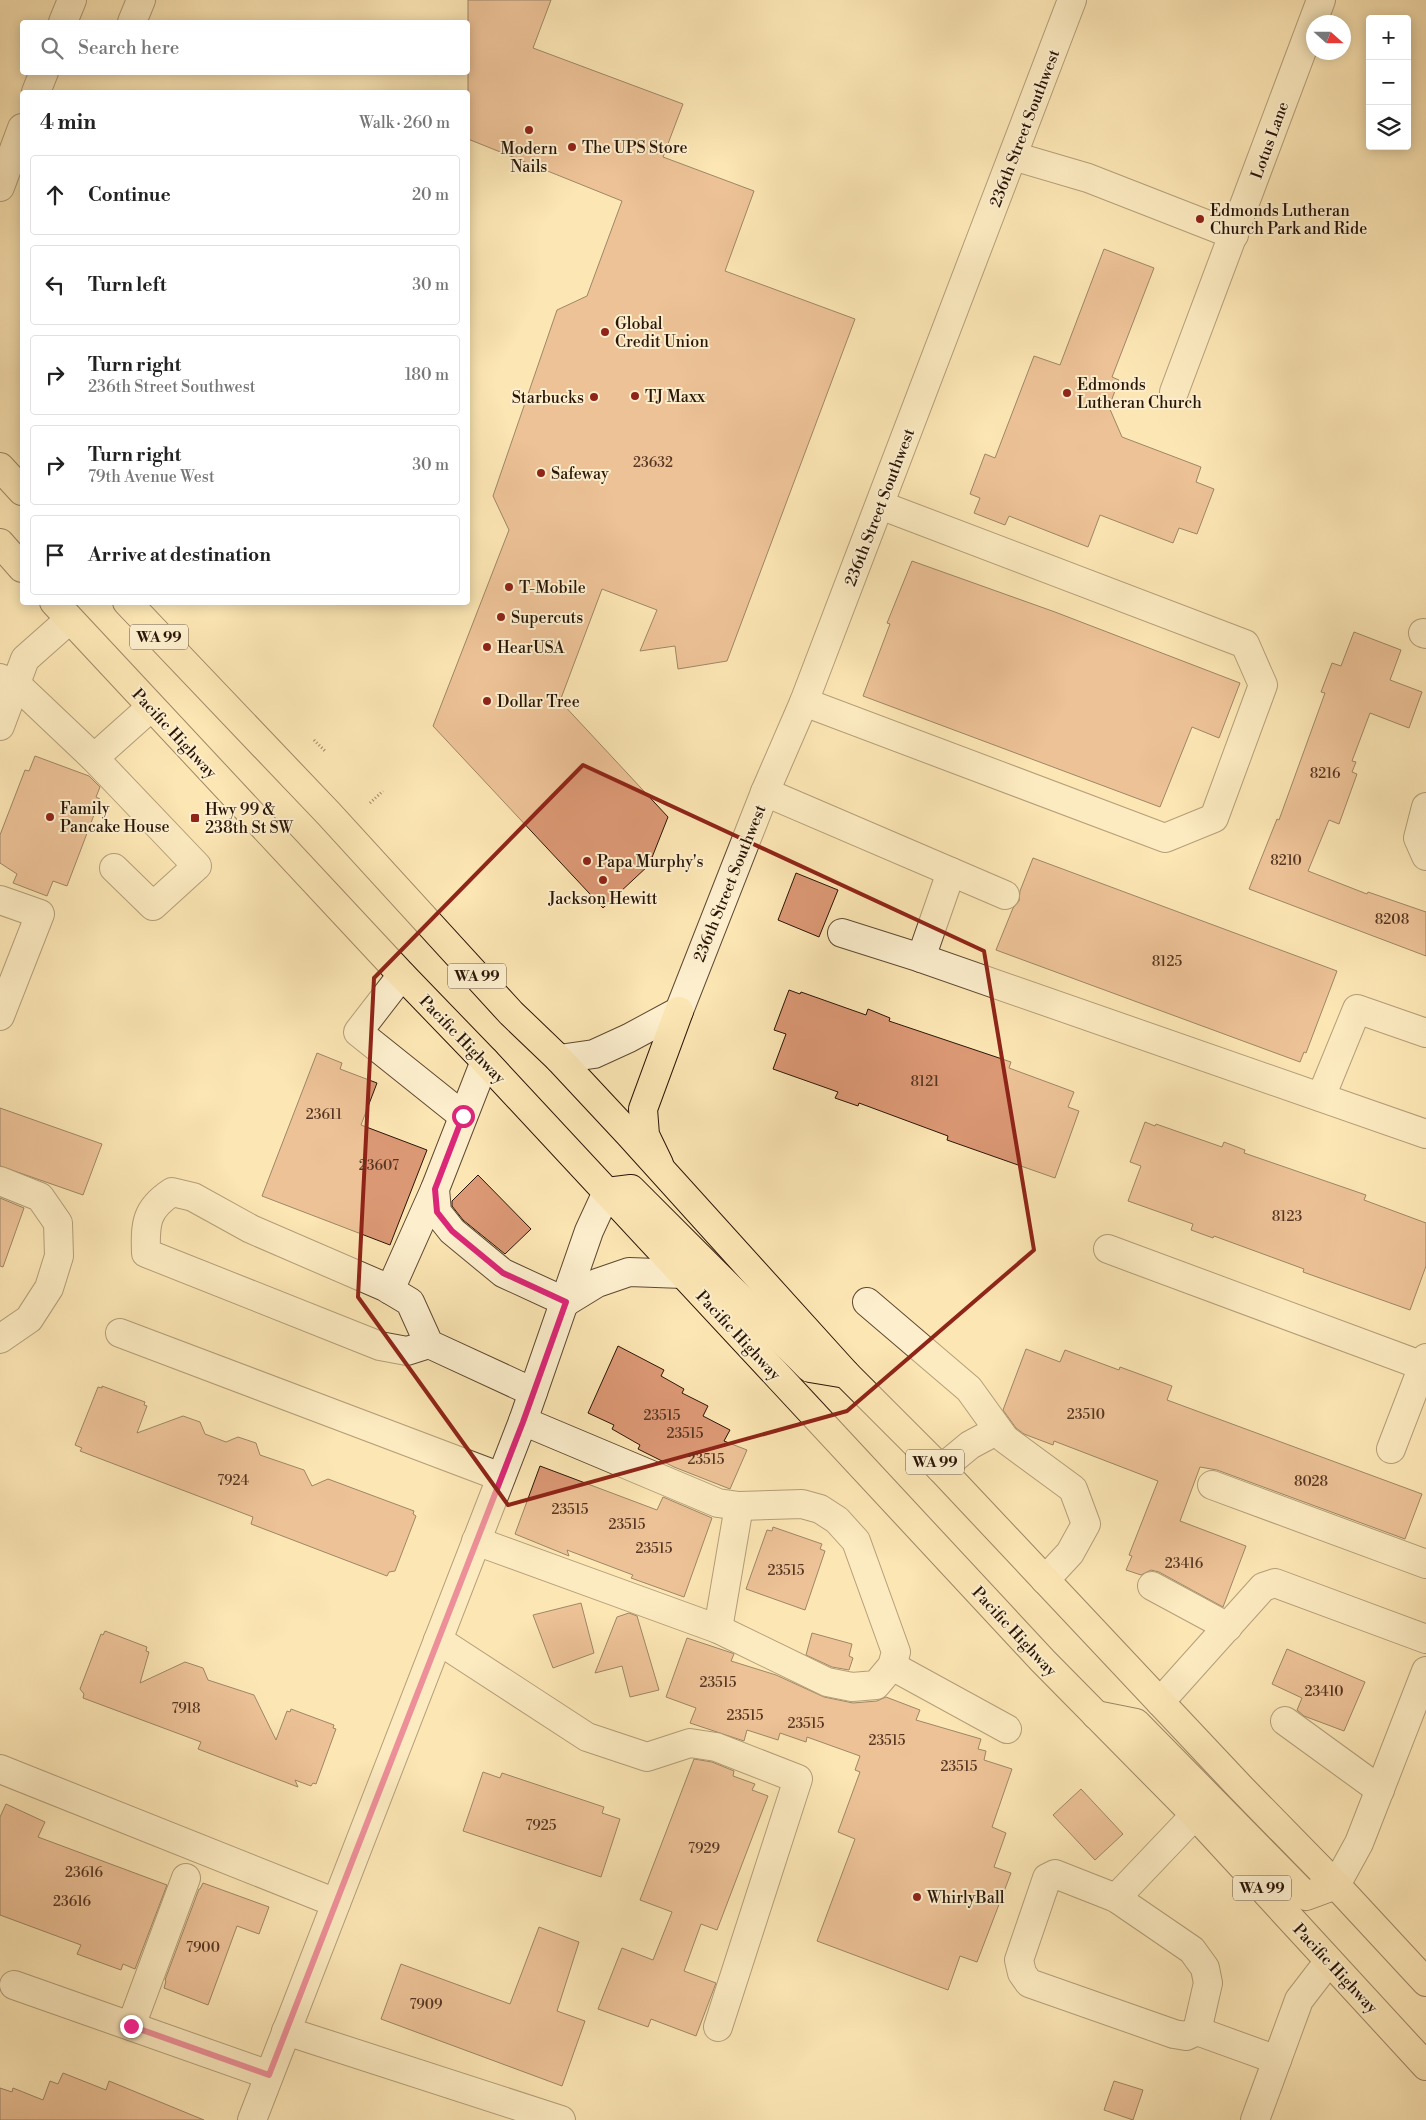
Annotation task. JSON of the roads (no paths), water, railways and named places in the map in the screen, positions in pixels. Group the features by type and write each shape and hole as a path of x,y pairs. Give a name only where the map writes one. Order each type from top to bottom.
{"main road":[{"path":"0,467 20,489"},
{"path":"0,543 20,566"},
{"name":"WA 99","path":"130,605 329,814 511,1013 559,1059 846,1374 941,1469 1426,1982"},
{"name":"Pacific Highway","path":"61,611 150,708 485,1061 1043,1661 1195,1815 1426,2066"},
{"path":"666,1176 645,1136 643,1109 679,1010"},
{"path":"607,1192 631,1189 810,1368 846,1374"},
{"path":"1096,1715 1136,1724 1306,1896 1336,1885"}],"street":[{"path":"64,20 72,0"},
{"path":"133,20 141,0"},
{"name":"236th Street Southwest","path":"679,1010 765,792 804,702 1072,0"},
{"name":"Lotus Lane","path":"1174,392 1321,0"},
{"path":"37,90 43,75"},
{"path":"0,187 20,133"},
{"path":"1013,156 1088,178 1234,235"},
{"path":"804,702 1165,838 1214,818 1263,685 1246,644 880,505"},
{"path":"0,726 8,681 61,611"},
{"path":"8,681 94,758 197,866 153,906 114,868"},
{"path":"94,758 150,708"},
{"path":"765,792 1004,895"},
{"path":"1426,807 1418,838 1426,856"},
{"path":"921,958 951,872"},
{"path":"0,900 40,914 0,1016"},
{"path":"842,933 921,958 1426,1134"},
{"path":"402,975 358,1032 463,1116"},
{"path":"1321,1097 1357,1009 1426,1033"},
{"path":"559,1059 594,1054 629,1038 679,1010"},
{"path":"390,1290 435,1189 485,1061"},
{"path":"0,1181 40,1197 58,1223 59,1256 48,1288 29,1319 0,1339"},
{"path":"435,1189 437,1212 452,1231 503,1273 566,1302"},
{"path":"428,1344 407,1351 380,1346 146,1253 145,1228 156,1203 172,1192 193,1196 251,1229 390,1290 410,1302 428,1344 533,1392"},
{"path":"252,2120 523,1422 589,1231 607,1192"},
{"path":"1108,1249 1424,1362 1391,1449"},
{"path":"566,1302 597,1282 629,1272 683,1274"},
{"path":"867,1302 969,1389 1005,1439 1073,1488 1086,1524 1070,1552 1045,1580"},
{"path":"120,1333 501,1477"},
{"path":"476,1541 718,1629 827,1682 852,1687 876,1684 892,1666 896,1652 856,1541 837,1520 820,1509 802,1504 739,1506 718,1503 523,1422"},
{"path":"941,1469 970,1445 998,1430"},
{"path":"1212,1486 1426,1564"},
{"path":"718,1629 739,1506"},
{"path":"1160,1702 1263,1587 1275,1583 1426,1639"},
{"path":"1152,1586 1228,1627"},
{"path":"438,1640 587,1737 647,1756 690,1743 716,1747 798,1779 718,2026"},
{"path":"892,1666 1007,1729"},
{"path":"1336,1885 1358,1842 1424,1682"},
{"path":"1285,1721 1380,1790"},
{"path":"0,1768 336,1903"},
{"path":"1116,1898 1195,1815"},
{"path":"1198,2031 1208,1983 1205,1968 1192,1950 1116,1898 1055,1874 1047,1878 1019,1960 1022,1973 1029,1983 1174,2034 1186,2036 1198,2031 1277,2060"},
{"path":"131,2026 186,1878"},
{"path":"1255,2120 1299,2000 1329,1961"},
{"path":"14,1985 269,2075"},
{"path":"286,2031 561,2120"}],"place":[{"name":"Modern Nails","path":"529,130"},
{"name":"The UPS Store","path":"572,147"},
{"name":"Edmonds Lutheran Church Park and Ride","path":"1200,219"},
{"name":"Global Credit Union","path":"605,332"},
{"name":"Edmonds Lutheran Church","path":"1067,393"},
{"name":"TJ Maxx","path":"635,396"},
{"name":"Starbucks","path":"594,397"},
{"name":"Safeway","path":"541,473"},
{"name":"T-Mobile","path":"509,587"},
{"name":"Supercuts","path":"501,617"},
{"name":"HearUSA","path":"487,647"},
{"name":"Dollar Tree","path":"487,701"},
{"name":"Family Pancake House","path":"50,817"},
{"name":"Hwy 99 & 238th St SW","path":"195,818"},
{"name":"Papa Murphy's","path":"587,861"},
{"name":"Jackson Hewitt","path":"603,880"},
{"name":"WhirlyBall","path":"917,1897"}]}
